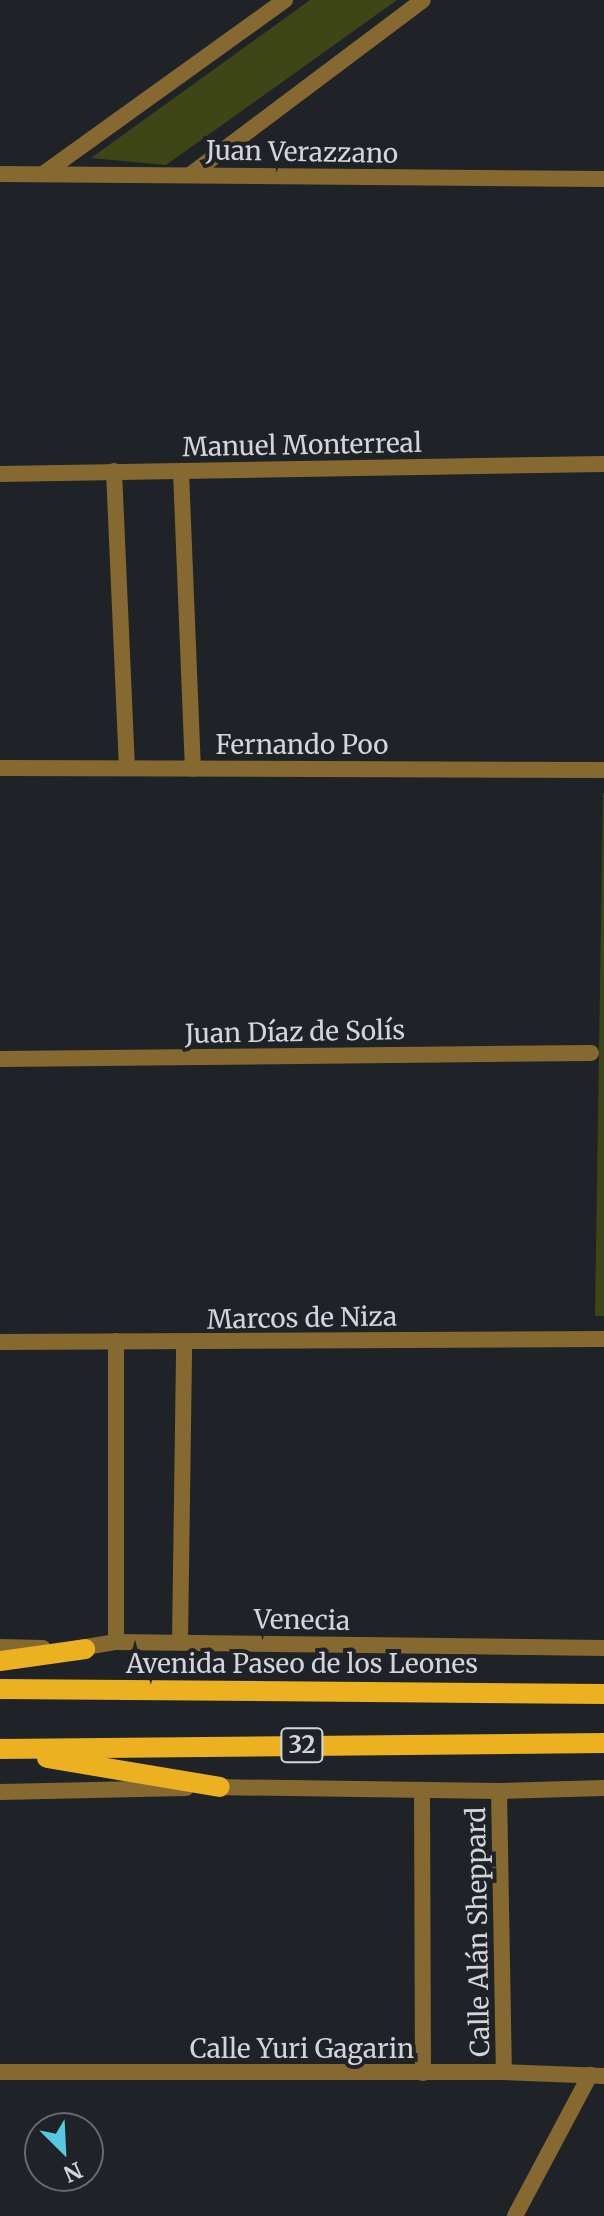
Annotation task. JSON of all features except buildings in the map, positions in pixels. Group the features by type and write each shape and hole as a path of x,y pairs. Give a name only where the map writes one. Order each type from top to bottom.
{"main road":[{"path":"0,1661 85,1649"},
{"name":"Avenida Paseo de los Leones","path":"0,1689 604,1694"},
{"name":"32","path":"0,1750 604,1743"},
{"path":"0,1750 220,1787"}],"street":[{"path":"42,175 285,0"},
{"path":"190,175 423,0"},
{"name":"Juan Verazzano","path":"0,174 604,179"},
{"name":"Manuel Monterreal","path":"0,474 604,464"},
{"path":"114,471 127,768"},
{"path":"181,472 193,769"},
{"name":"Fernando Poo","path":"0,768 604,770"},
{"name":"Juan Díaz de Solís","path":"0,1059 591,1053"},
{"name":"Marcos de Niza","path":"0,1342 604,1339"},
{"path":"116,1341 116,1642"},
{"path":"180,1642 184,1343"},
{"name":"Venecia","path":"0,1647 85,1649 116,1642 180,1642 604,1648"},
{"path":"0,1792 220,1787 499,1791 604,1788"},
{"name":"Calle Alán Sheppard","path":"422,1790 423,2073"},
{"name":"Calle Alán Sheppard","path":"499,1791 504,2072"},
{"name":"Calle Yuri Gagarin","path":"0,2072 504,2072 597,2075"},
{"path":"515,2216 597,2075"}],"green space":[{"path":"310,0 397,0 166,165 91,158"},
{"path":"603,793 604,1316 595,1316"}]}
